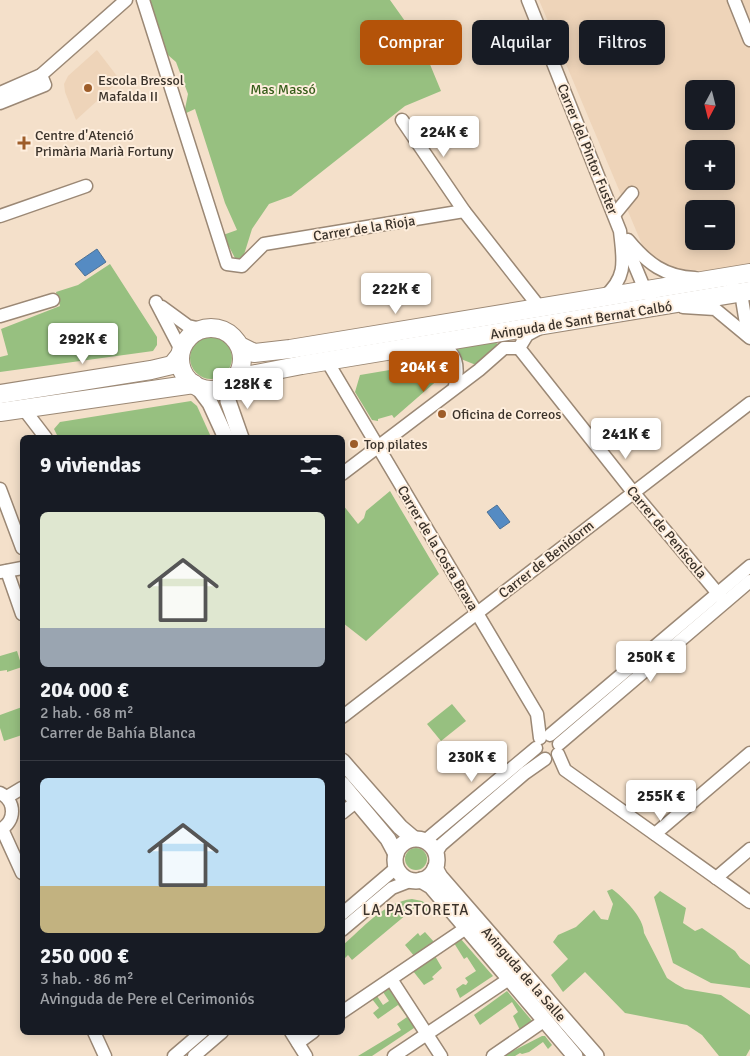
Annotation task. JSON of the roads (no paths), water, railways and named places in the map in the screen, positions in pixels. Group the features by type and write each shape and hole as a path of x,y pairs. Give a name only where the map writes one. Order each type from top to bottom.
{"main road":[{"name":"Avinguda de Sant Bernat Calbó","path":"201,329 210,327 228,332 240,346 254,353 268,352 750,274"},
{"name":"Avinguda de Sant Bernat Calbó","path":"0,412 196,386 214,390 232,381 327,360 744,294"},
{"path":"0,394 172,365 192,334 201,329"},
{"path":"232,381 242,363 240,346"},
{"path":"180,353 183,371 196,386"}],"street":[{"path":"0,103 43,80 126,0"},
{"name":"Carrer de la Rioja","path":"143,0 228,264 242,266 264,244 464,211"},
{"name":"Carrer del Pintor Fuster","path":"528,0 620,231 623,257 621,275 616,287 604,297"},
{"path":"734,0 750,40"},
{"path":"0,93 43,80"},
{"path":"402,120 464,211 540,308"},
{"path":"0,216 86,186"},
{"path":"614,215 632,193"},
{"path":"620,231 638,252 662,271 686,278 716,279 744,294 749,337"},
{"path":"620,231 645,290 669,306 715,309 749,337"},
{"path":"480,336 499,325 628,304 645,290"},
{"path":"0,316 53,300"},
{"path":"180,353 156,302 185,325 201,329"},
{"path":"345,472 455,386 479,370 504,348 519,348 527,335 543,327"},
{"path":"438,342 448,348 456,360 455,386"},
{"name":"Carrer de Peníscola","path":"519,348 633,492 721,597"},
{"name":"Carrer de la Costa Brava","path":"327,360 537,714 549,744"},
{"path":"232,381 228,401 240,435"},
{"path":"196,386 210,403 225,435"},
{"name":"Carrer de Benidorm","path":"345,714 750,403"},
{"path":"23,408 44,435"},
{"path":"0,489 20,543"},
{"path":"345,911 396,861 402,844 419,839 549,744 721,597 750,566"},
{"path":"20,568 3,572 20,610"},
{"path":"721,597 750,581"},
{"path":"345,927 392,888 415,881 432,873 441,845 525,773 545,759 552,759 549,744"},
{"path":"549,744 565,770 750,902"},
{"path":"655,834 750,753"},
{"path":"345,764 400,827 419,839 436,860"},
{"path":"345,787 388,839 402,877 415,881"},
{"path":"20,789 3,795 18,810 1,829 20,869"},
{"path":"345,811 357,801"},
{"path":"716,878 750,849"},
{"name":"Avinguda de la Salle","path":"436,860 440,877 596,1056"},
{"name":"Avinguda de la Salle","path":"415,881 431,886 576,1056"},
{"path":"345,1010 466,928"},
{"path":"391,979 441,1056"},
{"path":"394,1056 509,979"},
{"path":"493,1056 545,1020"},
{"path":"95,1035 105,1056"},
{"path":"174,1056 198,1035"},
{"path":"194,1056 218,1035"},
{"path":"294,1038 306,1056"}],"water":[{"path":"97,249 106,262 85,276 75,264"},
{"path":"497,505 510,522 500,529 487,512"}],"place":[{"name":"Escola Bressol Mafalda II","path":"88,88"},
{"name":"Centre d'Atenció Primària Marià Fortuny","path":"24,143"},
{"name":"Oficina de Correos","path":"442,414"},
{"name":"Top pilates","path":"354,444"}],"district":[{"name":"LA PASTORETA","path":"416,910"}],"park label":[{"name":"Mas Massó","path":"283,89"}]}
